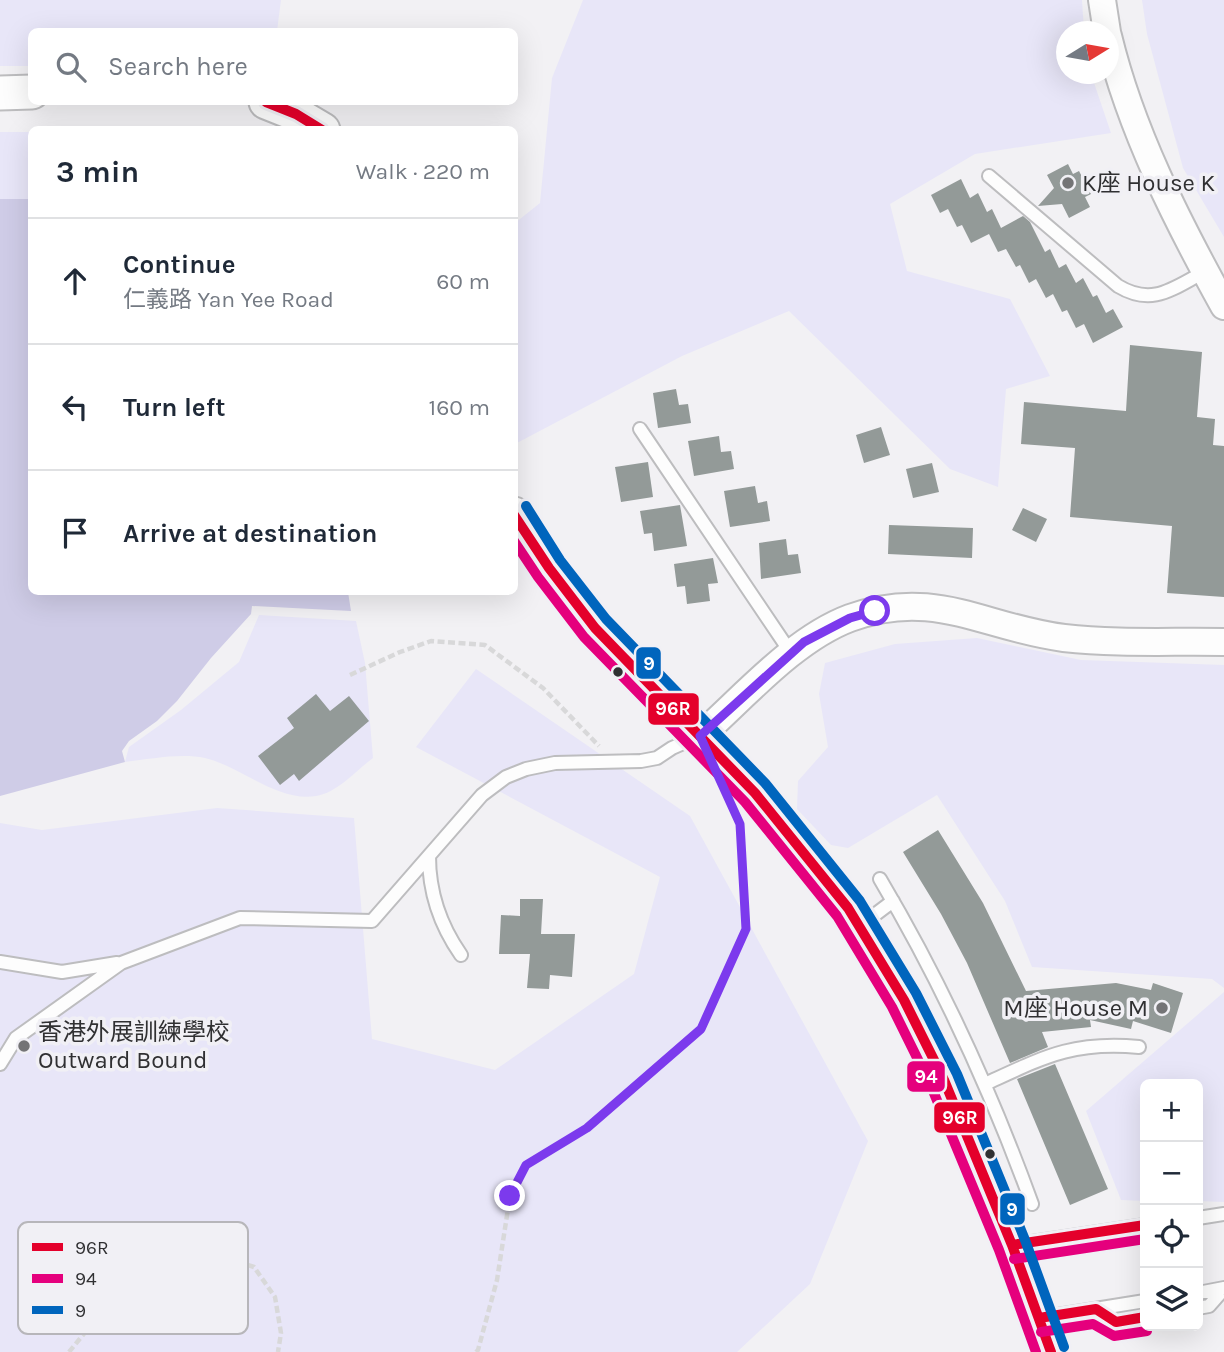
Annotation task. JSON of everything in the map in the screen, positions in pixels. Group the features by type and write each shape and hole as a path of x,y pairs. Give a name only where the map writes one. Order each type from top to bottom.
{"street":[{"path":"1102,0 1106,21"},
{"path":"1119,80 1136,128 1224,306"},
{"path":"0,93 28,92"},
{"path":"273,105 316,126"},
{"path":"518,520 549,568 595,628 755,793 848,908 904,1000 944,1080 1012,1245 1051,1352"},
{"path":"700,736 804,642 850,618 900,607 952,609 1029,632 1064,638 1224,642"}],"lane":[{"path":"989,176 1118,286 1131,294 1146,297 1161,295 1206,271"},
{"path":"640,429 791,653"},
{"path":"0,962 62,972 121,963 240,918 372,922 482,796 506,777 526,769 555,763 657,758 700,736"},
{"path":"429,856 429,878 436,908 450,940 461,955"},
{"path":"880,879 957,1022 985,1084 1032,1204"},
{"path":"859,926 893,901"},
{"path":"0,1064 16,1038 121,963"},
{"path":"985,1084 1049,1055 1081,1047 1108,1044 1139,1047"},
{"path":"1203,1216 1224,1214"},
{"path":"1012,1245 1140,1226"},
{"path":"1203,1292 1224,1289"},
{"path":"1203,1307 1209,1306 1224,1289"},
{"path":"1039,1318 1140,1302"},
{"path":"1096,1309 1116,1322 1140,1318"}],"path":[{"path":"351,675 430,641 485,645 544,688 614,762"},
{"path":"476,1352 497,1280 510,1196 526,1165 587,1128 701,1029 746,929 740,824 735,811"},
{"path":"248,1265 254,1267 275,1297 281,1333 278,1352"},
{"path":"69,1352 84,1334"}],"shaded area":[{"path":"0,0 281,0 277,28 28,28 28,66 0,66"},
{"path":"583,0 1082,0 1083,21 1056,21 1056,84 1094,84 1111,133 975,154 890,204 907,271 1010,299 1050,376 1006,389 998,487 950,469 789,311 682,356 518,442 518,221 540,203 552,78"},
{"path":"1142,0 1224,0 1224,237 1183,168 1147,34"},
{"path":"0,132 28,132 28,256 0,254"},
{"path":"0,199 28,199 28,595 348,595 351,611 252,606 251,614 177,701 157,721 129,741 122,751 125,762 0,796"},
{"path":"259,615 356,621 365,663 373,758 332,790 316,796 287,794 205,758 176,756 125,762 129,747 181,710 239,662"},
{"path":"977,638 1081,660 1224,665 1224,988 1212,979 1032,967 1005,901 937,795 848,848 831,845 797,809 798,781 828,747 819,694 825,663 895,644"},
{"path":"476,669 690,816 868,1141 810,1284 737,1352 0,1352 0,823 42,830 217,808 354,818 372,1039 495,1070 634,974 660,877 416,747"},
{"path":"1224,992 1224,1202 1203,1201 1203,1079 1140,1079 1140,1201 1121,1200 1086,1111"}],"building":[{"name":"K座 House K","path":"1068,164 1073,174 1079,171 1091,194 1085,197 1090,207 1069,218 1062,204 1038,206 1054,188 1047,175"},
{"path":"961,179 970,198 978,193 987,212 992,209 1001,228 1023,216 1030,222 1045,252 1050,249 1059,268 1066,264 1076,283 1083,278 1093,297 1097,295 1106,313 1113,309 1123,327 1093,343 1084,324 1076,328 1067,310 1062,312 1053,294 1046,298 1036,279 1029,283 1020,265 1016,267 1006,249 998,252 989,234 971,243 962,225 957,227 948,209 940,213 931,195"},
{"path":"1130,345 1202,352 1197,417 1215,419 1213,445 1224,446 1224,597 1167,593 1172,526 1070,517 1075,448 1021,444 1024,402 1126,411"},
{"path":"676,389 679,405 688,404 691,423 658,428 653,393"},
{"path":"881,427 890,455 864,463 856,435"},
{"path":"719,436 721,452 731,451 734,469 694,476 688,441"},
{"path":"648,462 653,497 621,502 615,467"},
{"path":"932,463 939,492 913,498 906,469"},
{"path":"755,486 758,503 767,501 770,521 730,527 724,491"},
{"path":"680,505 687,546 654,551 652,533 644,534 640,511"},
{"path":"1023,508 1047,519 1036,542 1012,530"},
{"path":"889,525 973,528 972,558 888,554"},
{"path":"786,539 788,555 798,554 801,573 761,579 759,543"},
{"path":"713,558 718,583 708,584 710,601 687,604 685,586 677,587 674,564"},
{"path":"316,694 330,711 349,696 369,721 299,781 294,774 280,785 258,756 294,728 287,718"},
{"path":"938,830 983,903 1026,991 1116,983 1151,990 1153,983 1183,993 1171,1033 1133,1021 1131,1029 1090,1020 1091,1027 1042,1032 1048,1047 1010,1063 967,963 903,852"},
{"path":"520,899 543,899 541,934 575,934 572,977 550,975 549,989 527,988 530,954 499,954 501,915 520,916"},
{"path":"1055,1064 1108,1189 1070,1205 1017,1079"}],"transit line":[{"name":"96R","path":"274,105 316,126"},
{"name":"9","path":"526,506 560,560 606,619 765,783 860,901 916,993 957,1074 1025,1240 1064,1347"},
{"name":"96R","path":"518,521 549,568 595,628 755,793 848,908 904,1000 944,1080 1012,1245 1051,1352"},
{"name":"94","path":"518,547 584,637 745,802 837,916 892,1007 931,1086 999,1250 1036,1352"},
{"name":"96R","path":"1012,1245 1140,1226"},
{"name":"94","path":"1014,1259 1140,1240"},
{"name":"96R","path":"1039,1318 1096,1309 1116,1322 1140,1318"},
{"name":"94","path":"1041,1332 1093,1324 1114,1336 1147,1331"}],"place":[{"name":"K座 House K","path":"1068,183"},
{"name":"M座 House M","path":"1162,1008"},
{"name":"香港外展訓練學校 Outward Bound","path":"24,1046"}],"route":[{"path":"510,1196 526,1165 587,1128 701,1029 746,929 740,824 700,736 804,642 850,618 875,611"}]}
